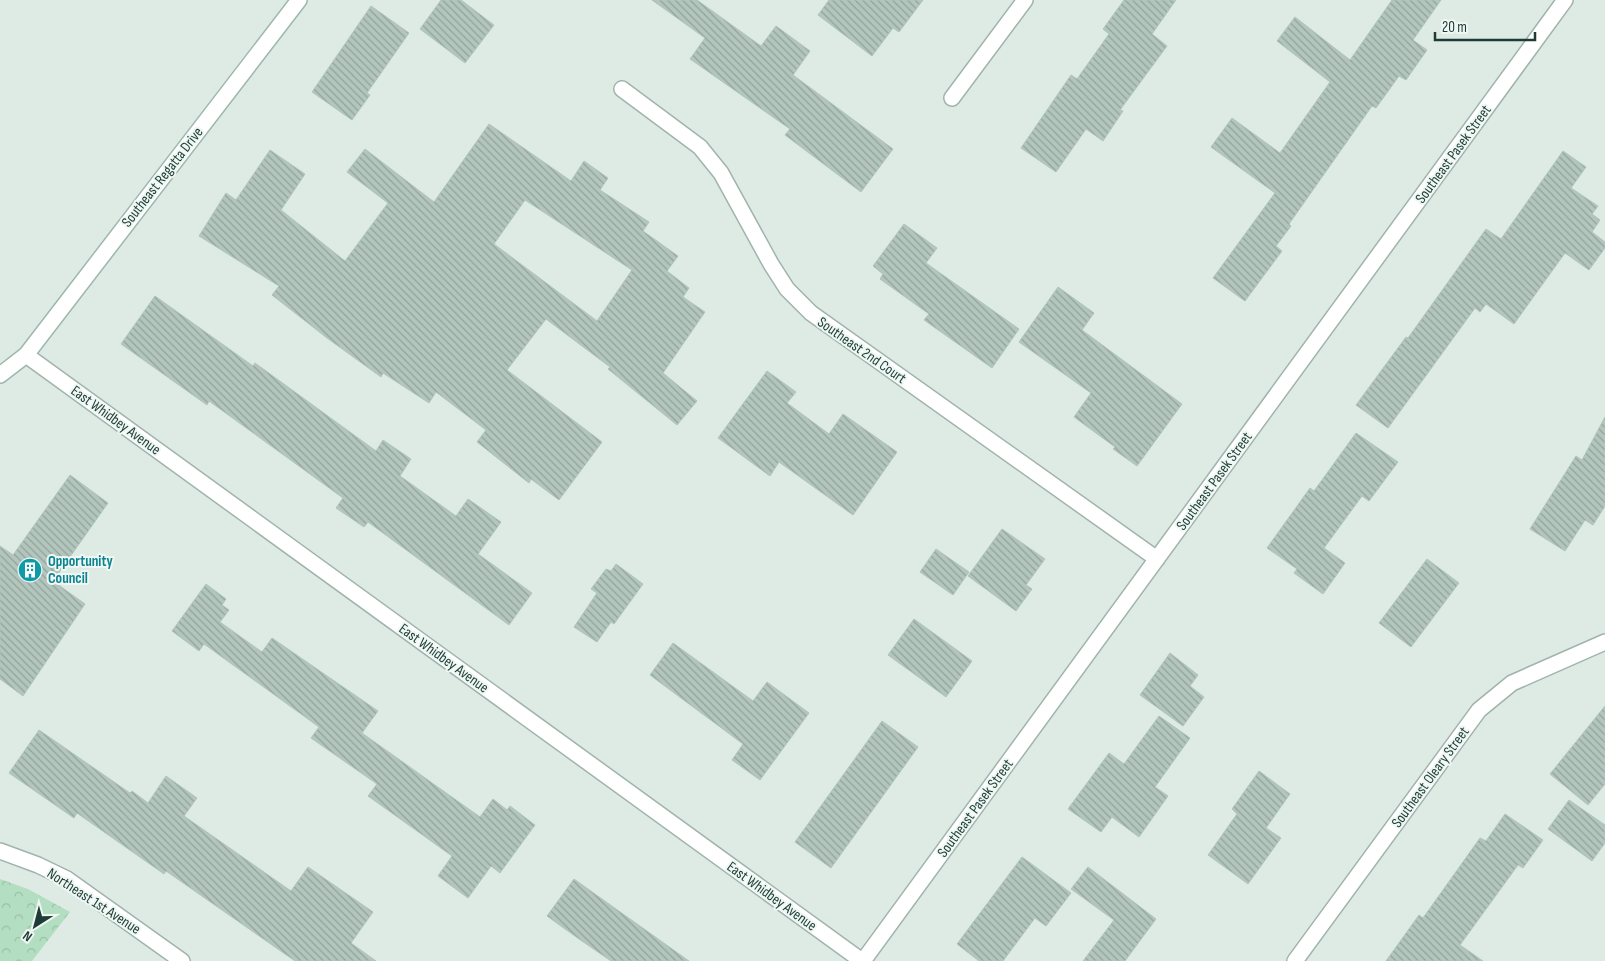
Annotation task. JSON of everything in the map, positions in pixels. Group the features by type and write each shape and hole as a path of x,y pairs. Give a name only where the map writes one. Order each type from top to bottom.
{"street":[{"name":"Southeast Regatta Drive","path":"0,375 26,355 299,0"},
{"path":"952,98 1025,0"},
{"name":"Southeast Pasek Street","path":"862,961 1565,0"},
{"name":"Southeast 2nd Court","path":"622,90 700,147 721,173 771,264 787,289 811,313 1157,559"},
{"name":"East Whidbey Avenue","path":"26,355 862,961"},
{"name":"Southeast Oleary Street","path":"1296,961 1479,710 1512,683 1605,642"},
{"name":"Northeast 1st Avenue","path":"0,851 38,865 66,879 182,961"}],"green space":[{"path":"0,879 28,889 70,912 32,961 0,961"}],"building":[{"path":"441,0 461,0 494,25 465,63 420,29"},
{"path":"652,0 697,0 761,46 776,26 810,51 793,75 893,149 861,192 785,135 790,129 690,59 705,38"},
{"path":"829,0 923,0 899,32 893,28 872,56 818,15"},
{"path":"1124,0 1176,0 1152,34 1167,46 1120,110 1123,111 1103,141 1086,129 1056,172 1021,148 1071,75 1077,79 1109,34 1103,29"},
{"path":"1392,0 1441,0 1413,40 1427,50 1406,80 1399,76 1376,108 1372,106 1289,224 1291,226 1276,246 1282,251 1245,301 1213,278 1275,193 1211,147 1232,118 1280,153 1330,82 1277,41 1295,17 1350,60"},
{"path":"371,6 409,33 367,93 370,95 352,120 312,92"},
{"path":"489,124 571,181 584,161 608,178 600,190 649,222 643,231 678,256 667,271 689,288 683,297 705,312 663,373 697,401 677,425 608,369 610,367 546,319 507,370 602,442 559,500 531,479 529,483 477,442 486,430 436,392 429,403 383,373 381,377 272,295 279,286 199,236 226,193 236,200 270,150 305,174 281,210 345,261 388,203 347,172 365,149 434,202","holes":["525,200 632,270 597,321 494,244"]},
{"path":"1563,151 1586,167 1571,188 1598,206 1592,214 1600,220 1592,232 1605,242 1605,248 1589,270 1565,253 1514,324 1486,304 1480,312 1475,308 1388,428 1356,405 1406,337 1408,338 1486,229 1501,239"},
{"path":"904,224 937,248 926,263 1019,329 992,368 924,320 929,314 880,279 883,274 873,266"},
{"path":"1058,287 1094,313 1082,330 1182,404 1137,466 1074,417 1091,393 1019,342"},
{"path":"155,296 253,366 255,363 376,451 383,440 411,459 400,476 456,516 468,499 501,522 478,554 532,593 509,625 368,522 364,527 336,508 343,498 209,401 207,405 121,344"},
{"path":"767,371 796,392 787,403 829,434 843,414 897,452 853,515 779,462 770,476 718,438"},
{"path":"1605,417 1605,506 1593,525 1585,520 1565,551 1530,529 1576,456 1582,460"},
{"path":"1356,433 1398,462 1369,501 1362,496 1324,548 1345,563 1323,594 1294,573 1297,569 1267,548 1310,488 1314,491"},
{"name":"Opportunity Council","path":"70,475 108,503 53,581 85,604 23,696 0,679 0,546 13,555"},
{"path":"1002,529 1045,559 1026,585 1032,589 1016,611 968,576"},
{"path":"936,549 969,572 953,595 920,572"},
{"path":"1427,559 1459,583 1411,647 1379,623"},
{"path":"616,564 643,584 614,624 611,622 597,642 574,627 597,593 591,589 606,569 611,571"},
{"path":"206,584 226,599 222,605 229,610 220,622 262,652 272,638 378,711 362,733 480,817 493,799 507,810 510,806 535,825 500,873 491,866 468,898 438,876 452,856 368,796 377,784 311,738 319,727 204,644 199,651 172,631"},
{"path":"914,619 972,661 946,697 888,655"},
{"path":"673,643 753,701 767,682 809,713 760,780 732,760 743,744 650,675"},
{"path":"1170,653 1198,675 1190,686 1204,697 1183,726 1140,695"},
{"path":"1605,706 1605,784 1588,805 1550,774"},
{"path":"1159,716 1190,738 1155,787 1168,796 1139,837 1112,817 1101,832 1068,809 1109,753 1124,764"},
{"path":"882,721 918,747 831,868 795,842"},
{"path":"39,730 130,793 132,791 148,803 166,776 197,798 184,816 291,891 308,867 373,912 351,943 376,961 295,961 166,871 164,874 77,813 74,818 9,773"},
{"path":"1259,771 1290,794 1266,828 1281,838 1248,884 1208,855 1237,814 1232,809"},
{"path":"1569,800 1605,825 1605,843 1592,861 1548,829"},
{"path":"1505,814 1543,840 1523,868 1518,865 1460,945 1483,961 1386,961 1419,915 1423,918 1480,838 1486,841"},
{"path":"1022,857 1071,893 1046,926 1035,918 1003,961 979,961 957,944"},
{"path":"1088,867 1156,919 1125,961 1083,961 1114,920 1071,889"},
{"path":"574,879 689,961 611,961 579,939 547,916"}],"place":[{"name":"Opportunity Council","path":"30,570"}]}
